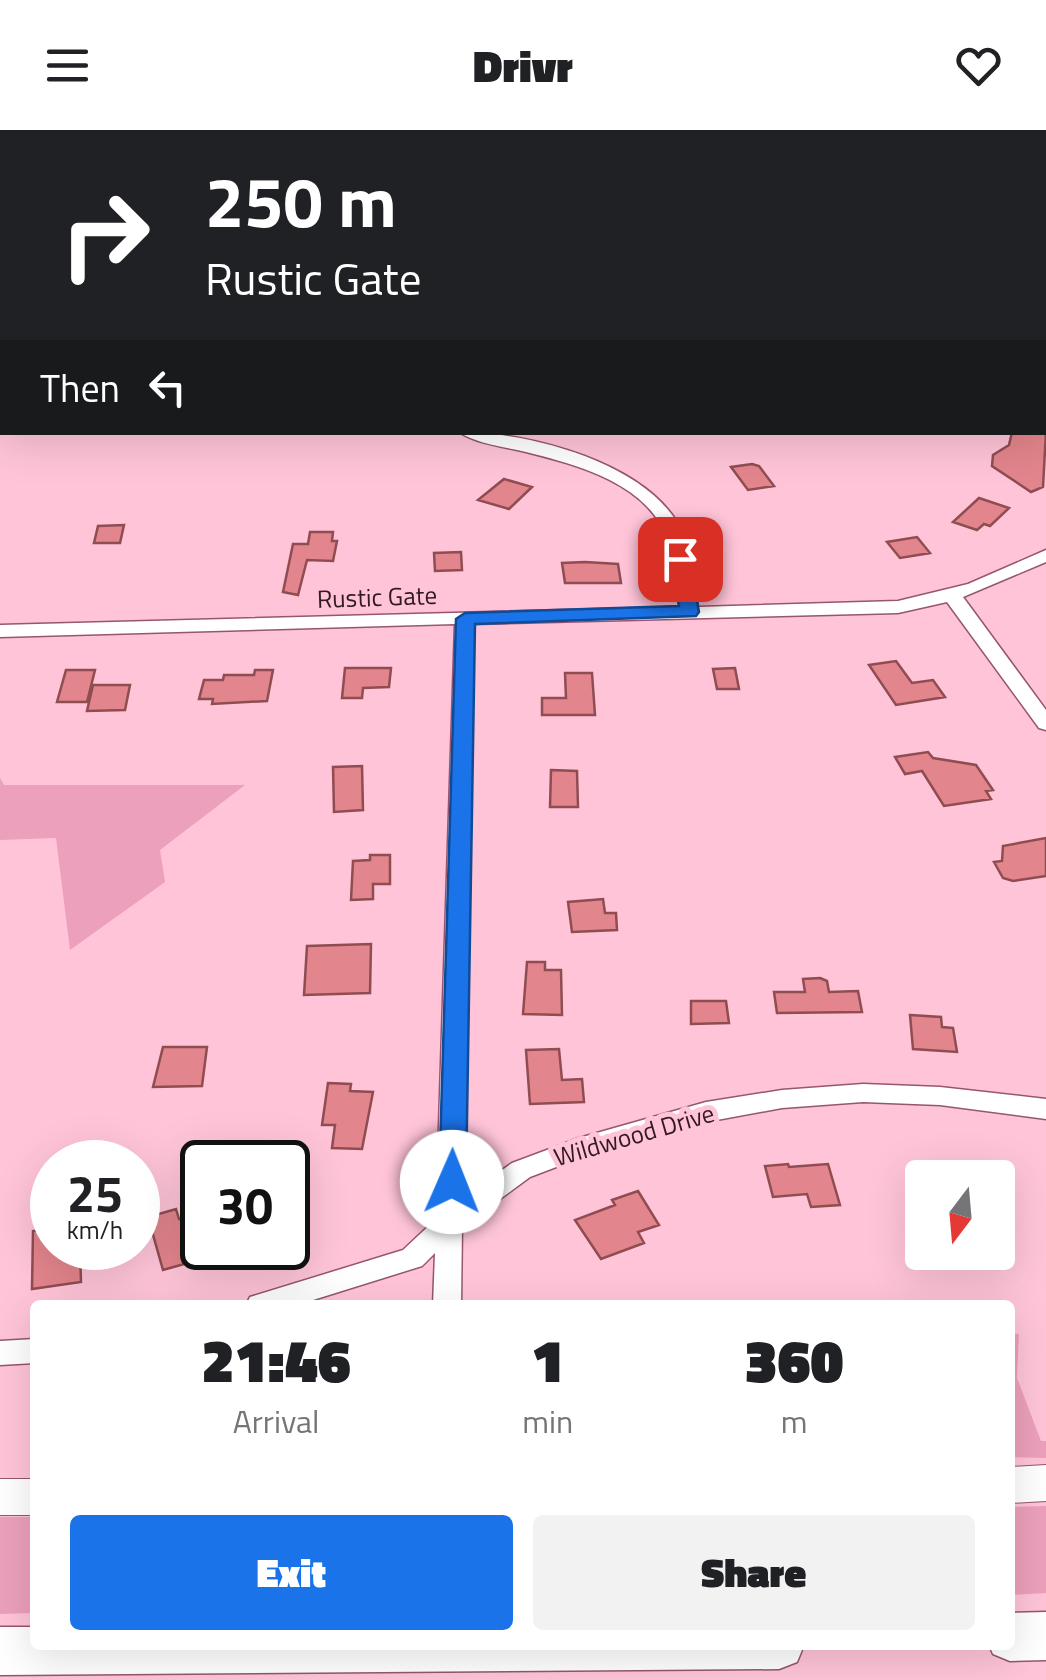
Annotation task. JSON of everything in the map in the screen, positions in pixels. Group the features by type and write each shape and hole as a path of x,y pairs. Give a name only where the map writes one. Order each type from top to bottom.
{"highway":[{"path":"1015,1638 1046,1636"},
{"path":"0,1650 30,1650"}],"main road":[{"path":"1015,1485 1046,1484"},
{"path":"0,1497 30,1497"}],"street":[{"path":"478,435 617,474 640,490 661,510 674,532 690,612"},
{"name":"Rustic Gate","path":"0,631 898,606 953,596 1023,569 1046,555"},
{"path":"953,596 1046,724"},
{"path":"447,1300 465,619"},
{"name":"Wildwood Drive","path":"276,1300 412,1258 452,1221 521,1170 588,1145 706,1112 863,1093 940,1096 1046,1109"},
{"path":"0,1353 30,1351"}],"shaded area":[{"path":"0,778 4,785 245,785 160,850 165,882 70,950 56,838 0,840"},
{"path":"1015,1334 1019,1334 1017,1378 1041,1441 1046,1441 1046,1458 1015,1457"},
{"path":"1046,1506 1046,1593 1015,1595 1015,1507"},
{"path":"0,1517 30,1517 30,1613 0,1614"}],"building":[{"path":"1011,435 1046,435 1043,487 1031,492 992,466 993,455 1009,445"},
{"path":"759,466 774,486 748,490 731,467"},
{"path":"504,479 532,487 509,509 478,500"},
{"path":"979,498 1009,508 990,526 984,524 977,530 953,522"},
{"path":"124,525 120,543 94,543 98,526"},
{"path":"310,532 333,532 332,541 337,541 333,561 307,560 298,595 283,592 293,544 308,544"},
{"path":"917,537 930,553 900,558 887,542"},
{"path":"461,552 462,570 435,571 434,553"},
{"path":"562,563 618,564 621,583 565,583"},
{"path":"896,661 912,683 933,680 945,697 896,705 869,665"},
{"path":"345,668 391,668 389,687 363,688 362,698 342,698"},
{"path":"735,668 739,689 717,689 713,669"},
{"path":"66,670 95,670 87,702 57,702"},
{"path":"255,670 273,670 267,701 212,704 213,699 199,699 204,680 254,675"},
{"path":"565,673 592,673 595,715 542,715 542,698 566,698"},
{"path":"93,685 130,685 125,710 87,711"},
{"path":"928,752 933,758 976,765 993,790 986,791 991,799 944,806 922,771 905,774 895,757"},
{"path":"362,766 363,810 334,812 333,767"},
{"path":"551,770 577,771 578,807 550,807"},
{"path":"1046,838 1046,876 1013,881 1003,878 994,862 1002,861 1003,846"},
{"path":"370,855 390,855 390,884 373,884 373,899 351,900 353,861 370,860"},
{"path":"603,899 605,913 616,913 617,930 572,932 568,902"},
{"path":"371,944 370,993 304,995 307,946"},
{"path":"527,962 545,962 545,970 561,970 562,1015 523,1014"},
{"path":"803,979 827,981 829,992 858,991 862,1012 777,1013 774,992 805,992"},
{"path":"691,1001 726,1001 729,1023 691,1024"},
{"path":"910,1015 941,1017 942,1027 953,1028 957,1052 913,1049"},
{"path":"163,1047 207,1047 202,1086 153,1087"},
{"path":"559,1049 562,1080 582,1079 584,1102 530,1104 526,1050"},
{"path":"328,1083 351,1084 350,1091 373,1092 362,1149 332,1148 335,1125 322,1125"},
{"path":"828,1164 840,1205 811,1207 807,1194 773,1197 765,1166"},
{"path":"638,1191 659,1225 638,1232 644,1243 601,1259 575,1220 615,1205 612,1200"},
{"path":"176,1209 180,1219 180,1265 163,1270 160,1259 160,1214"},
{"path":"32,1270 81,1270 81,1282 32,1289"}],"route":[{"path":"452,1182 465,619 690,612 680,559"}]}
